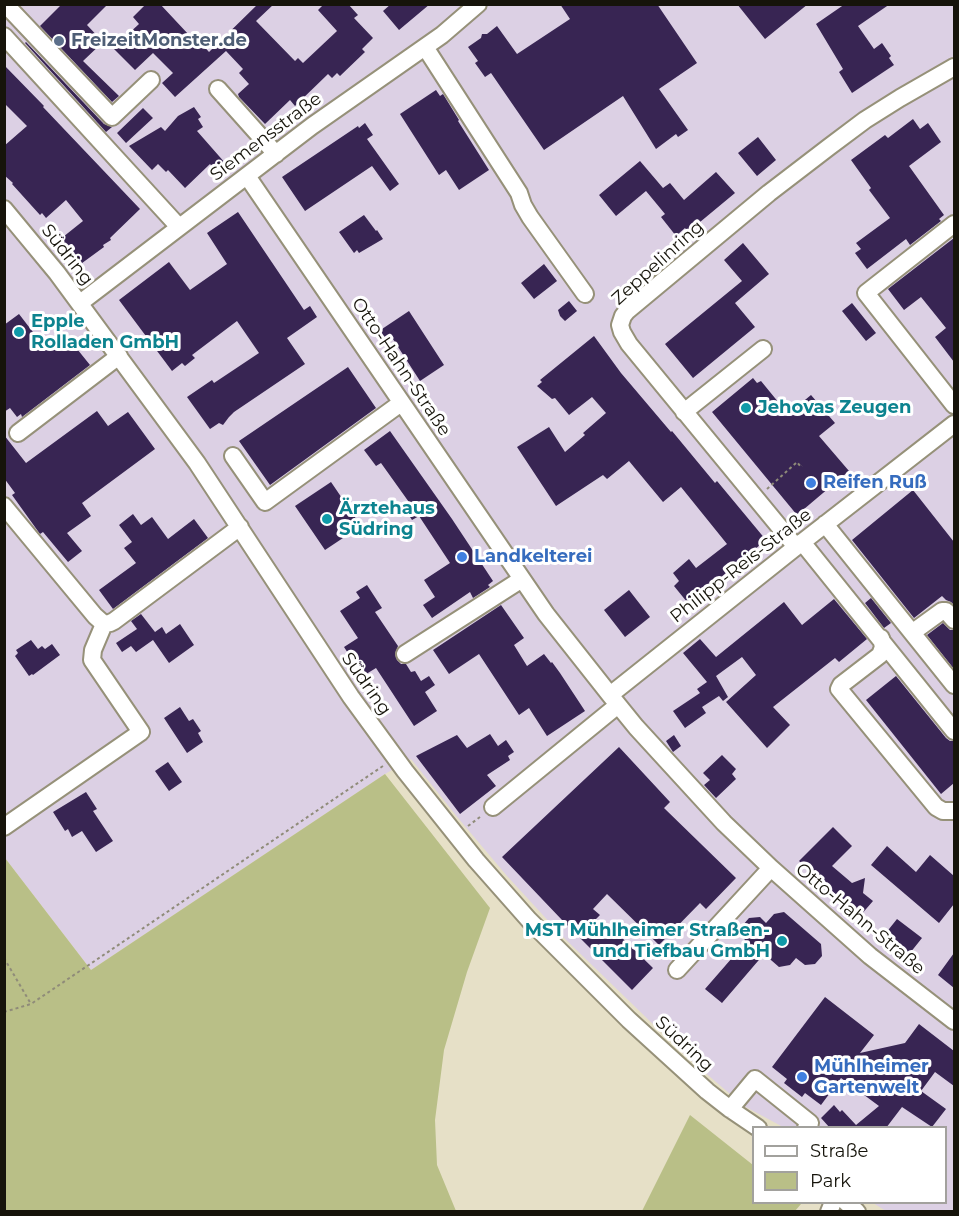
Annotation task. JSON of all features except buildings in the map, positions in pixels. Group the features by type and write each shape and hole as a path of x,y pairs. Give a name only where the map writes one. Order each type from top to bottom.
{"street":[{"name":"Siemensstraße","path":"80,303 276,154 442,34 478,4"},
{"path":"13,7 112,117 151,80"},
{"path":"4,36 179,227"},
{"path":"425,46 519,193 530,217 585,294"},
{"name":"Zeppelinring","path":"954,68 865,120 769,193 627,311 620,325 629,344 684,412 756,498 881,638 954,731"},
{"path":"218,89 276,154"},
{"name":"Otto-Hahn-Straße","path":"247,176 546,614 614,700 724,823 771,868 870,956 954,1021"},
{"name":"Südring","path":"4,209 80,303 197,462 332,670 395,758 456,835 498,886 563,955 645,1035 707,1091 755,1126"},
{"path":"954,224 866,293 954,405"},
{"path":"684,412 763,349"},
{"path":"18,433 119,356"},
{"path":"233,456 265,502 401,403"},
{"name":"Philipp-Reis-Straße","path":"614,700 799,544 954,424"},
{"path":"4,506 104,624"},
{"path":"825,524 954,685"},
{"path":"104,624 114,621 240,527"},
{"path":"405,654 522,579"},
{"path":"913,632 942,611 946,611 954,620"},
{"path":"4,826 141,732 92,660 93,650 104,624"},
{"path":"881,638 883,647 880,654 839,689 936,807 943,811 954,811"},
{"path":"493,807 614,700"},
{"name":"Otto-Hahn-Straße","path":"677,969 771,868"},
{"path":"730,1109 756,1078 810,1123 808,1126"}],"path":[{"path":"756,498 797,462 802,466"},
{"path":"4,1012 31,1004 395,758"},
{"path":"456,835 493,807"},
{"path":"4,958 31,1004"}],"shaded area":[{"path":"5,5 954,5 954,1211 886,1211 875,1204 947,1204 947,1126 781,1126 744,1106 688,1058 564,938 507,876 411,759 91,970 5,858"}],"green space":[{"path":"385,774 490,908 467,972 444,1050 435,1120 437,1165 456,1211 5,1211 5,858 91,970"},
{"path":"690,1115 752,1164 752,1204 801,1204 795,1211 642,1211"}],"place":[{"name":"FreizeitMonster.de","path":"59,41"},
{"name":"Epple Rolladen GmbH","path":"19,332"},
{"name":"Jehovas Zeugen","path":"746,408"},
{"name":"Reifen Ruß","path":"811,483"},
{"name":"Ärztehaus Südring","path":"327,519"},
{"name":"Landkelterei","path":"462,557"},
{"name":"MST Mühlheimer Straßen- und Tiefbau GmbH","path":"782,941"},
{"name":"Mühlheimer Gartenwelt","path":"802,1077"}]}
